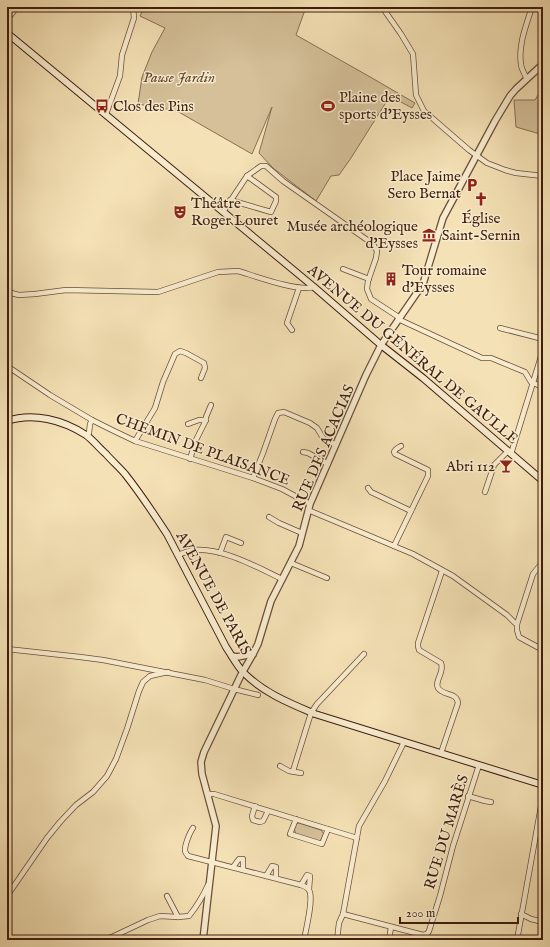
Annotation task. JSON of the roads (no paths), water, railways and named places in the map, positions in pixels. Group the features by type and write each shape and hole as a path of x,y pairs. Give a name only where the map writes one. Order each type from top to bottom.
{"main road":[{"name":"AVENUE DU GÉNÉRAL DE GAULLE","path":"7,33 314,287 381,345 423,378 543,481"},
{"name":"AVENUE DE PARIS","path":"7,421 25,418 40,418 56,420 71,426 91,439 124,473 167,534 226,647 243,672 269,693 312,712 543,785"}],"street":[{"path":"7,20 17,7"},
{"path":"106,114 120,76 122,55 134,18 134,7"},
{"path":"382,7 413,54 416,96 424,111 487,163 516,173 543,176"},
{"path":"527,79 521,65 521,44 532,7"},
{"name":"RUE DES ACACIAS","path":"203,938 216,826 202,774 202,757 235,687 258,644 271,602 299,546 310,504 381,345 423,284 444,218 495,122 510,96 543,64"},
{"path":"223,212 247,176 261,166 266,166 284,181 373,244 377,251 367,289 371,299 399,319 482,358 491,358 525,372 531,382 543,387"},
{"path":"230,200 271,212 276,202 276,197 247,176"},
{"path":"343,268 369,279"},
{"path":"7,292 18,295 66,290 147,293 158,292 218,272 228,271 238,271 291,287 314,287"},
{"path":"292,330 287,323 299,288"},
{"path":"500,328 543,339"},
{"path":"485,492 494,465 509,452 543,350"},
{"path":"135,441 154,408 175,354 180,351 204,363 205,368 201,378"},
{"name":"CHEMIN DE PLAISANCE","path":"7,366 50,395 92,420 135,441 253,478 282,489 310,504"},
{"path":"190,458 211,405"},
{"path":"253,478 278,413 284,412 310,423 317,428 323,438 336,445"},
{"path":"86,435 89,433 92,420"},
{"path":"188,424 199,420 206,420"},
{"path":"394,546 428,476 428,470 395,454 394,450 401,446"},
{"path":"303,452 308,453 328,464"},
{"path":"368,488 371,492 411,511"},
{"path":"308,510 413,554 453,576 517,624"},
{"path":"269,517 302,533"},
{"path":"220,553 226,537 241,543"},
{"path":"178,555 194,550 220,553 238,559 282,579"},
{"path":"543,560 541,569 533,574 517,624 519,637 543,650"},
{"path":"291,563 326,578"},
{"path":"441,753 458,703 458,699 455,696 440,690 437,683 442,670 441,663 419,650 418,643 442,571"},
{"path":"7,649 80,657 168,672 235,687 258,694"},
{"path":"232,656 237,657 253,654"},
{"path":"294,771 312,712 317,704 364,654"},
{"path":"7,896 47,838 60,822 76,805 93,792 107,776 116,759 127,729 138,691 144,682 150,676 168,672"},
{"path":"235,687 242,680 251,679"},
{"path":"337,940 339,923 343,914 359,826 385,781 404,742"},
{"name":"RUE DU MARÈS","path":"343,914 423,935 427,934 440,896 468,796 479,765"},
{"path":"280,766 289,771 294,771 301,774"},
{"path":"208,794 214,794 255,806 357,838"},
{"path":"517,940 543,795"},
{"path":"468,796 492,802"},
{"path":"255,806 252,816 253,820 260,822 263,821 268,811"},
{"path":"296,819 290,834 322,844 328,829"},
{"path":"193,828 185,849 188,856 301,884 309,889"},
{"path":"232,867 239,858 243,859 243,870"},
{"path":"266,876 272,866 276,867 276,878"},
{"path":"301,884 307,875 310,876 309,889 311,897 304,940"},
{"path":"103,940 160,916 189,916 196,908 210,880"},
{"path":"167,896 178,917"},
{"path":"521,914 531,919 543,922"},
{"path":"389,940 391,927"},
{"path":"114,936 125,940"},
{"path":"203,938 212,940"}],"place":[{"name":"Clos des Pins","path":"102,106"},
{"name":"Plaine des sports d'Eysses","path":"328,106"},
{"name":"Place Jaime Sero Bernat","path":"472,185"},
{"name":"Église Saint-Sernin","path":"481,199"},
{"name":"Théâtre Roger Louret","path":"180,212"},
{"name":"Musée archéologique d'Eysses","path":"429,235"},
{"name":"Tour romaine d'Eysses","path":"391,279"},
{"name":"Abri 112","path":"506,466"}],"park label":[{"name":"Pause Jardin","path":"179,77"}]}
